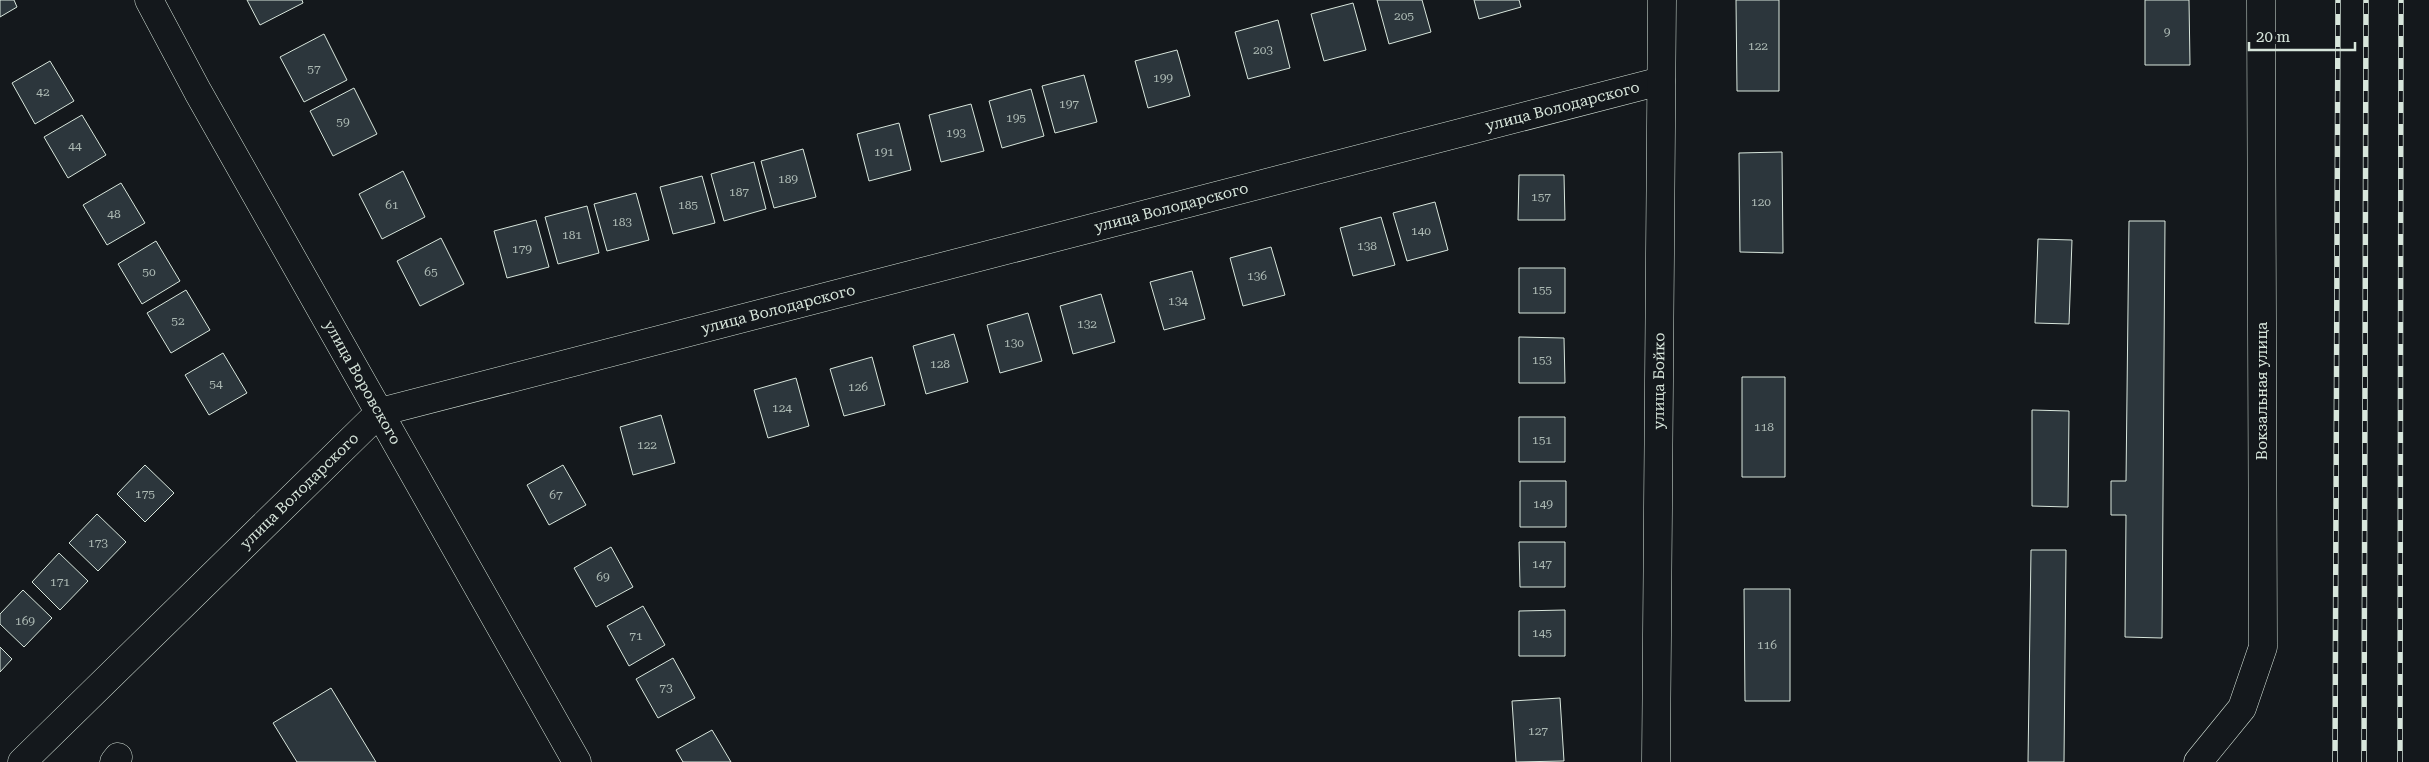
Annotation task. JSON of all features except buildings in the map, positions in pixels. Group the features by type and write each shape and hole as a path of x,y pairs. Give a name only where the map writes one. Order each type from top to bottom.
{"street":[{"name":"улица Воровского","path":"149,0 198,92 577,762"},
{"name":"улица Бойко","path":"1656,762 1662,0"},
{"name":"Вокзальная улица","path":"2198,762 2242,708 2263,648 2261,0"},
{"name":"улица Володарского","path":"22,762 380,412 1662,81"}],"railway":[{"path":"2335,762 2338,0"},
{"path":"2364,762 2366,0"},
{"path":"2400,762 2401,0"}]}
